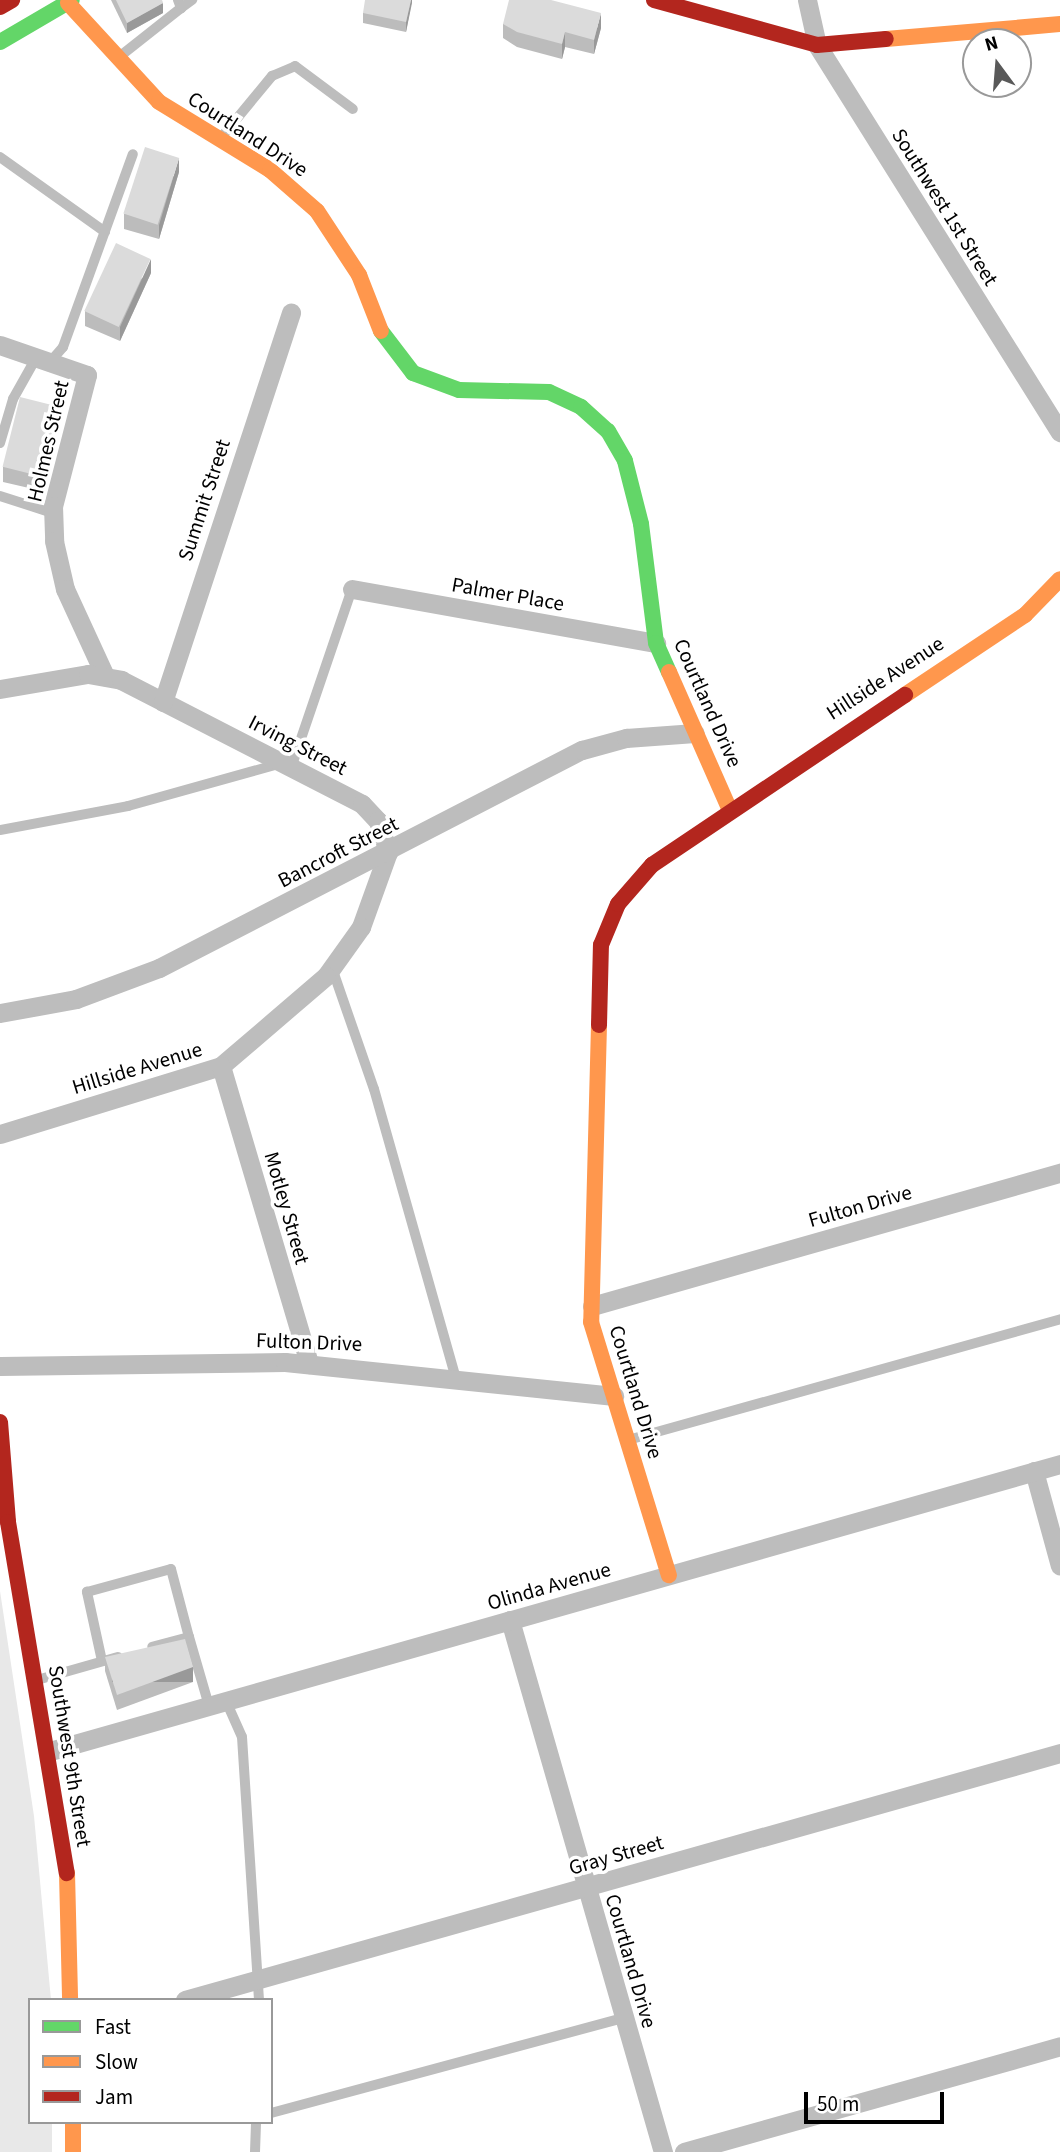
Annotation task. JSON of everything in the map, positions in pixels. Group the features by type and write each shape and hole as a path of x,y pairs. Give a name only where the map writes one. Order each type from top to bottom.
{"street":[{"path":"0,7 12,0"},
{"path":"654,0 817,45 1060,24"},
{"name":"Southwest 1st Street","path":"807,0 817,45 1060,432"},
{"path":"0,42 70,1"},
{"name":"Courtland Drive","path":"70,1 159,102 218,142 281,178 328,223 359,275 384,338 413,373 459,390 549,392 581,407 608,431 625,461 640,524 656,643 730,810 636,880 601,945 592,1306 614,1396 669,1575"},
{"name":"Summit Street","path":"163,702 290,313"},
{"path":"0,345 43,360"},
{"name":"Holmes Street","path":"43,360 87,375 54,513 61,578 105,676"},
{"name":"Hillside Avenue","path":"730,810 1025,615 1060,579"},
{"name":"Palmer Place","path":"352,589 656,643"},
{"path":"0,689 105,676"},
{"name":"Irving Street","path":"105,676 163,702 362,804 378,821 388,852"},
{"name":"Bancroft Street","path":"0,1013 127,982 388,852 582,750 626,738 695,733"},
{"name":"Hillside Avenue","path":"0,1134 221,1066 300,1004 332,967 361,927 388,852"},
{"name":"Motley Street","path":"221,1066 309,1364"},
{"name":"Fulton Drive","path":"592,1306 1060,1172"},
{"name":"Fulton Drive","path":"0,1366 309,1364 614,1396"},
{"name":"Southwest 9th Street","path":"0,1422 8,1522"},
{"name":"Olinda Avenue","path":"50,1751 1060,1464"},
{"path":"1034,1471 1060,1566"},
{"name":"Southwest 9th Street","path":"0,1493 8,1522 50,1751 66,1873 70,1998"},
{"name":"Courtland Drive","path":"510,1620 663,2152"},
{"name":"Gray Street","path":"192,1998 1060,1754"},
{"path":"684,2152 1060,2046"},
{"path":"73,2124 73,2152"}],"lane":[{"path":"118,57 180,4 192,0"},
{"path":"218,142 272,76 295,66 353,109"},
{"path":"0,443 13,399 43,360 63,347 133,154"},
{"path":"0,157 105,232"},
{"path":"0,496 54,513"},
{"path":"0,830 128,806 287,765 352,589"},
{"path":"332,967 374,1089 456,1378"},
{"path":"627,1440 1060,1319"},
{"path":"102,1661 87,1592 171,1569 189,1637 218,1704 242,1737 256,1980 260,1998"},
{"path":"139,1651 189,1637"},
{"path":"37,1679 127,1654"},
{"path":"273,2112 624,2018"},
{"path":"255,2152 256,2124"}],"shaded area":[{"path":"0,1591 34,1816 51,1998 28,1998 28,2124 52,2124 52,2152 0,2152"}],"building":[{"path":"116,0 162,0 163,3 127,23"},
{"path":"365,0 411,0 406,22 363,13"},
{"path":"509,0 551,0 601,13 594,40 565,32 562,44 517,32 503,24"},
{"path":"145,147 179,158 158,225 123,214"},
{"path":"116,243 150,259 119,327 84,311"},
{"path":"20,397 59,407 41,477 3,467"},
{"path":"185,1639 193,1667 117,1695 105,1657"}],"traffic: fast":[{"path":"0,42 72,0"},
{"path":"381,331 413,373 459,390 549,392 581,407 608,431 625,461 641,524 656,643 669,672"}],"traffic: slow":[{"path":"68,3 159,102 270,170 317,211 359,275 381,331"},
{"path":"886,39 1060,24"},
{"path":"905,695 1025,615 1060,579"},
{"path":"669,672 730,810"},
{"path":"599,1025 591,1322 669,1575"},
{"path":"67,1873 70,1998"},
{"path":"73,2124 73,2152"}],"traffic: jam":[{"path":"0,7 12,0"},
{"path":"654,0 817,45 886,39"},
{"path":"599,1025 601,945 618,904 652,865 905,695"},
{"path":"0,1422 8,1522 67,1873"}]}
